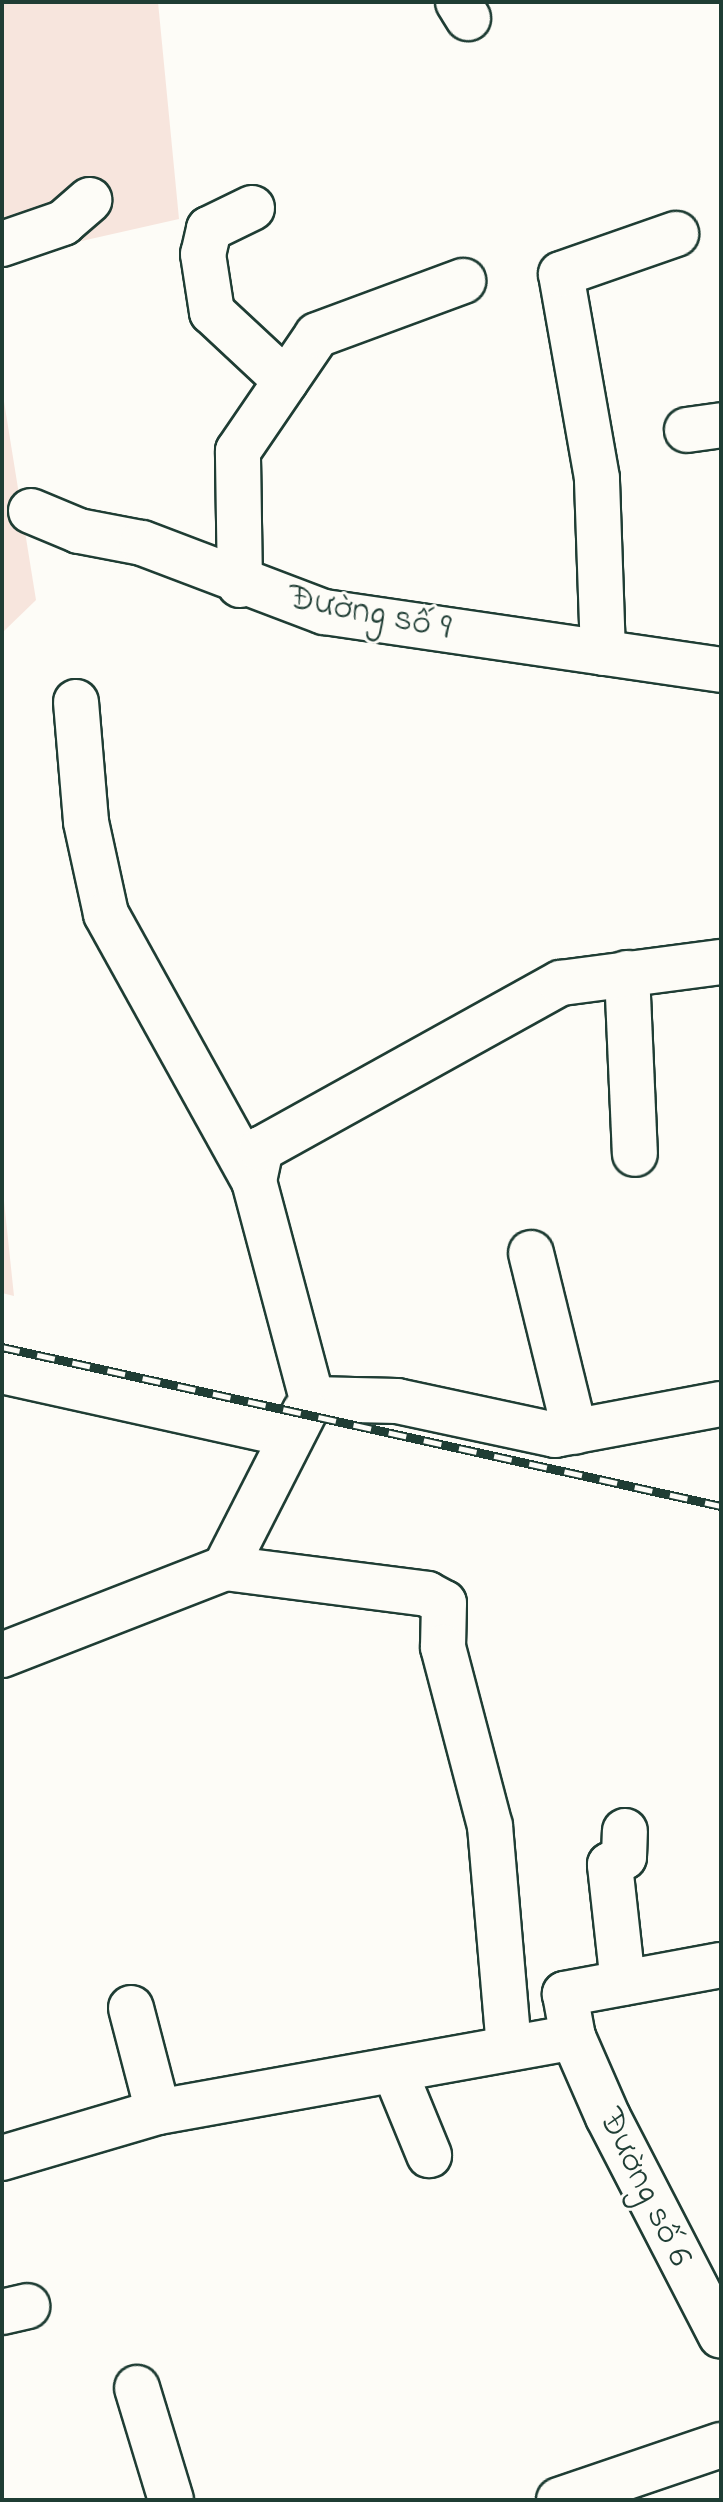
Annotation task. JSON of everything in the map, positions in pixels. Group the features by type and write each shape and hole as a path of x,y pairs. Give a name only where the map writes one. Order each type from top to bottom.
{"street":[{"path":"2,244 63,223 89,200"},
{"path":"252,208 209,229 203,254 212,312 286,381"},
{"path":"603,653 597,478 561,274 676,234"},
{"path":"240,585 233,472 252,426 317,335 463,281"},
{"name":"Đường số 9","path":"31,511 79,531 142,543 240,585 324,612 721,670"},
{"path":"76,702 86,822 106,914 254,1181 297,1426 229,1560"},
{"path":"254,1181 261,1149 561,983 721,962"},
{"path":"627,973 635,1154"},
{"path":"531,1253 575,1432"},
{"path":"2,1371 297,1426 397,1401 555,1435 721,1404"},
{"path":"2,1655 229,1560 427,1594 444,1603 443,1647 490,1826 509,2047"},
{"path":"625,1831 624,1857 610,1865 623,1983 721,1965"},
{"name":"Đường số 6","path":"623,1983 565,1994 573,2037 671,2250 721,2336"},
{"path":"131,2008 158,2112"},
{"path":"2,2158 158,2112 395,2072 509,2047 573,2037"},
{"path":"395,2072 429,2155"},
{"path":"137,2388 171,2500"},
{"path":"559,2500 721,2445"}],"shaded area":[{"path":"2,2 158,2 179,219 2,259"},
{"path":"2,389 36,600 2,633"},
{"path":"2,1182 14,1296 2,1293"}],"railway":[{"path":"2,1347 721,1506"}]}
